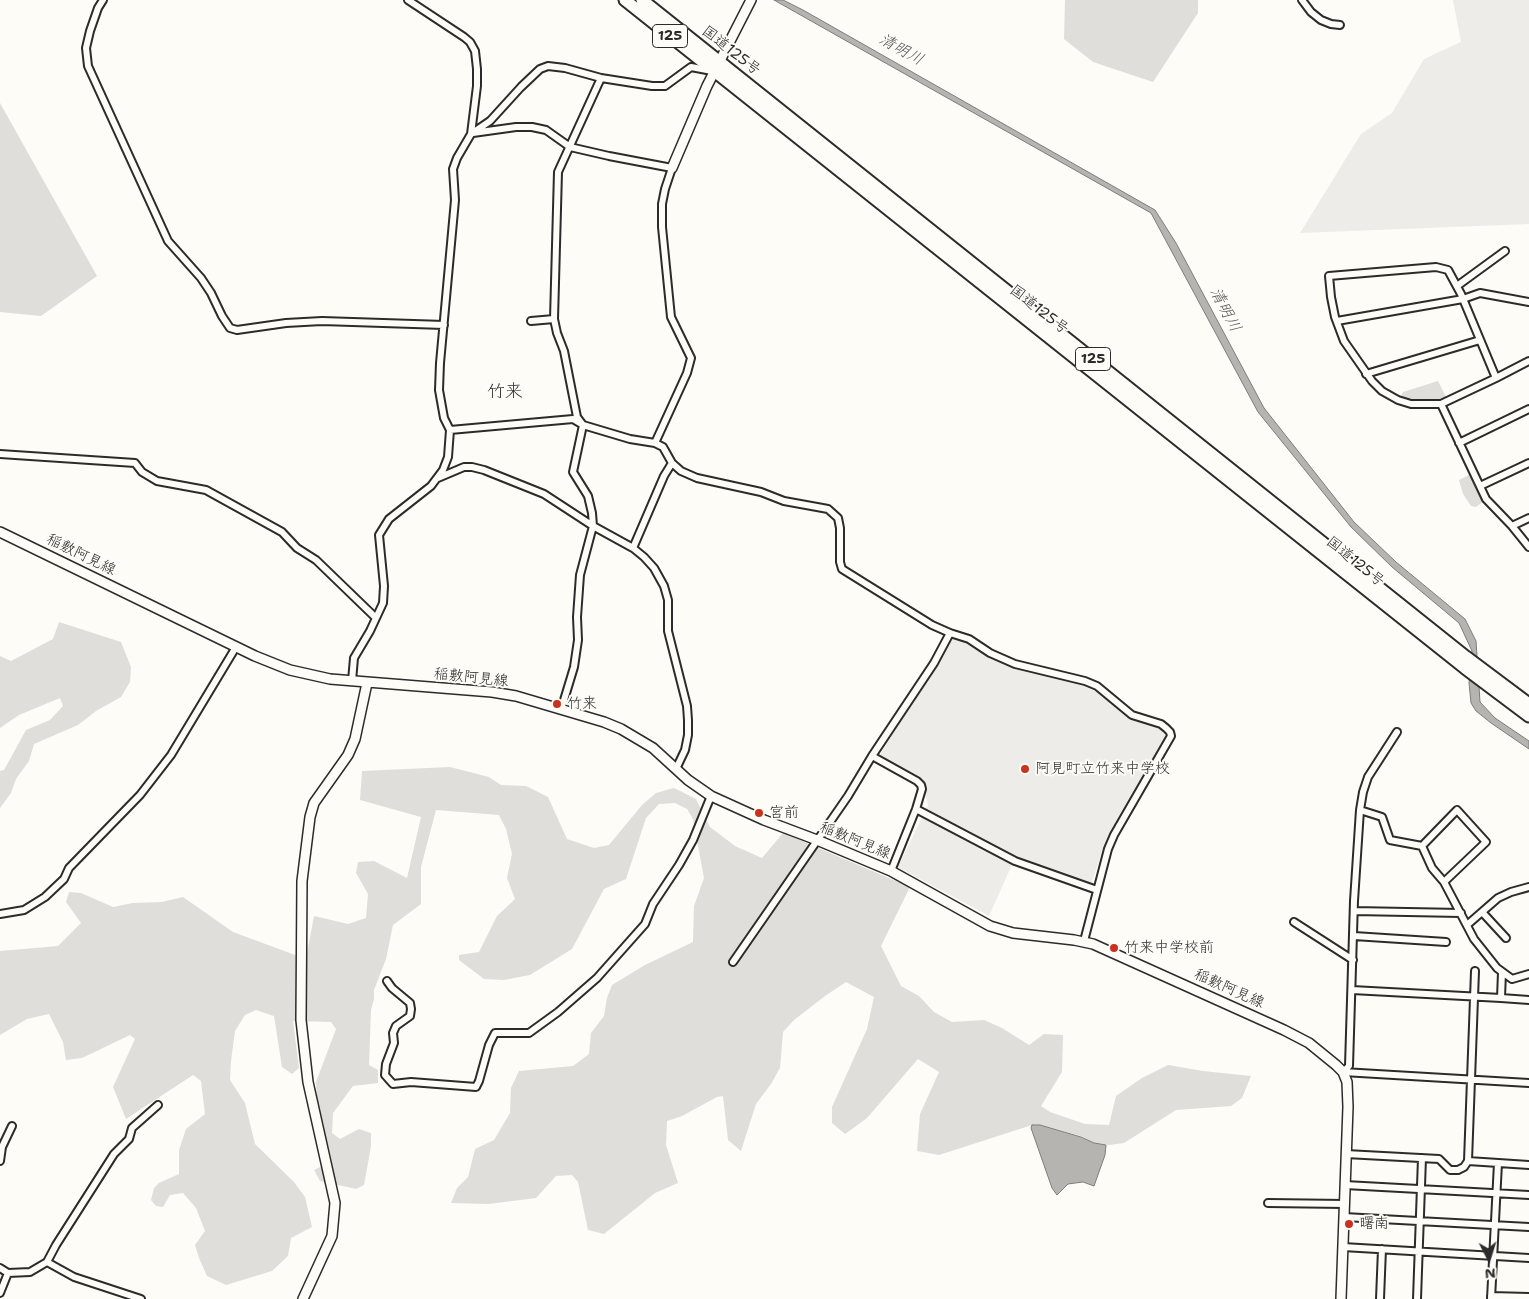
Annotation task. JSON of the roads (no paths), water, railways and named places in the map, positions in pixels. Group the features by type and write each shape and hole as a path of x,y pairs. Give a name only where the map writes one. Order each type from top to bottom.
{"highway":[{"name":"国道125号","path":"625,0 717,67 1488,680 1529,716"},
{"name":"国道125号","path":"642,0 717,67"},
{"name":"国道125号","path":"1488,680 1529,704"}],"main road":[{"path":"672,168 697,108 751,0"},
{"name":"稲敷阿見線","path":"0,532 236,647 290,670 320,677 367,683 492,692 516,696 621,729 653,748 688,780 711,796 764,820 891,871 970,916 1001,930 1030,936 1084,941 1103,948 1284,1030 1318,1049 1343,1072"},
{"path":"304,1299 332,1236 335,1204 308,1082 301,1020 302,881 310,817 314,803 348,755 354,739 367,683"},
{"path":"1341,1299 1348,1093 1347,1082 1343,1072"}],"street":[{"path":"103,0 98,8 86,48 88,66 168,241 212,293 222,316 230,328 237,330 286,323 322,321 444,324"},
{"path":"352,681 354,658 376,618 384,596 379,535 389,519 432,486 448,458 450,430 444,418 439,390 455,200 453,169 471,134 477,70 475,51 470,42 408,0"},
{"path":"1302,0 1311,12 1321,20 1340,25"},
{"path":"471,134 490,120 540,69 548,66 565,68 601,78 652,86 665,86 691,67 717,67"},
{"path":"561,710 574,667 578,640 577,609 580,575 592,526 592,513 588,496 573,472 583,425 577,417 564,351 554,319 558,172 601,78"},
{"path":"471,134 516,127 532,127 546,130 570,147 672,168 662,204 662,227 671,317 691,358 687,373 655,443"},
{"path":"1457,286 1505,251"},
{"path":"1496,378 1464,299 1448,270 1436,267 1329,276 1331,297 1344,340 1366,374 1382,391 1398,400 1411,404 1441,404 1496,378 1529,361"},
{"path":"1337,321 1464,299 1480,294 1529,302"},
{"path":"531,321 554,319"},
{"path":"1366,374 1480,340"},
{"path":"1441,404 1486,499 1529,547"},
{"path":"1460,443 1529,409"},
{"path":"450,430 573,419 583,425 630,439 655,443 663,447 672,464 681,471 697,478 828,509 838,518 842,569 932,625 969,639 1015,664 1085,681 1097,686 1132,715 1161,724 1170,732 1171,736 1114,835 1084,941"},
{"path":"0,454 135,463 142,472 157,481 206,490 282,532 296,548 316,560 376,618"},
{"path":"1480,486 1529,463"},
{"path":"633,548 664,476 672,464"},
{"path":"438,478 464,467 484,470 544,494 592,526 633,548 654,568 664,586 668,600 668,630 687,706 688,735 685,750 676,769"},
{"path":"1512,526 1529,518"},
{"path":"733,962 848,796 872,756 934,663 950,633"},
{"path":"0,914 24,910 45,897 64,879 69,868 140,795 171,755 236,647"},
{"path":"1343,1072 1349,1066 1354,911 1362,792 1368,778 1397,732"},
{"path":"872,756 917,781 921,785 922,790 891,871"},
{"path":"387,981 392,988 410,1003 411,1009 410,1016 396,1026 393,1032 394,1043 384,1074 393,1084 411,1082 476,1087 489,1045 495,1033 529,1033 558,1012 597,978 645,924 653,904 693,840 711,796"},
{"path":"916,809 1016,861 1097,890"},
{"path":"1360,810 1382,817 1390,840 1422,846"},
{"path":"1422,846 1457,810 1486,842 1444,882"},
{"path":"1422,846 1432,868 1444,882 1474,939 1502,972 1512,979 1529,974"},
{"path":"1467,925 1498,898 1529,887"},
{"path":"1354,911 1461,913"},
{"path":"1482,912 1506,938"},
{"path":"1294,922 1353,960"},
{"path":"1354,936 1446,942"},
{"path":"1346,1154 1439,1159 1450,1170 1458,1170 1464,1167 1468,1161 1476,970"},
{"path":"1501,998 1502,972"},
{"path":"1352,990 1529,1000"},
{"path":"1343,1072 1529,1083"},
{"path":"0,1268 8,1273 30,1272 47,1262 56,1244 114,1154 129,1139 132,1128 158,1105"},
{"path":"0,1161 2,1147 12,1126"},
{"path":"1417,1299 1422,1158"},
{"path":"1468,1161 1529,1165"},
{"path":"1498,1163 1491,1297 1529,1297"},
{"path":"1345,1185 1529,1195"},
{"path":"1268,1203 1345,1204"},
{"path":"1344,1216 1529,1227"},
{"path":"1343,1247 1529,1258"},
{"path":"1380,1299 1382,1250"},
{"path":"47,1262 74,1278 140,1299"},
{"path":"0,1293 8,1273"}],"place":[{"name":"竹来","path":"557,704"},
{"name":"阿見町立竹来中学校","path":"1025,769"},
{"name":"宮前","path":"759,813"},
{"name":"竹来中学校前","path":"1114,948"},
{"name":"曙南","path":"1349,1224"}],"district":[{"name":"竹来","path":"505,392"}],"water label":[{"name":"清明川","path":"901,50"},
{"name":"清明川","path":"1225,310"}]}
